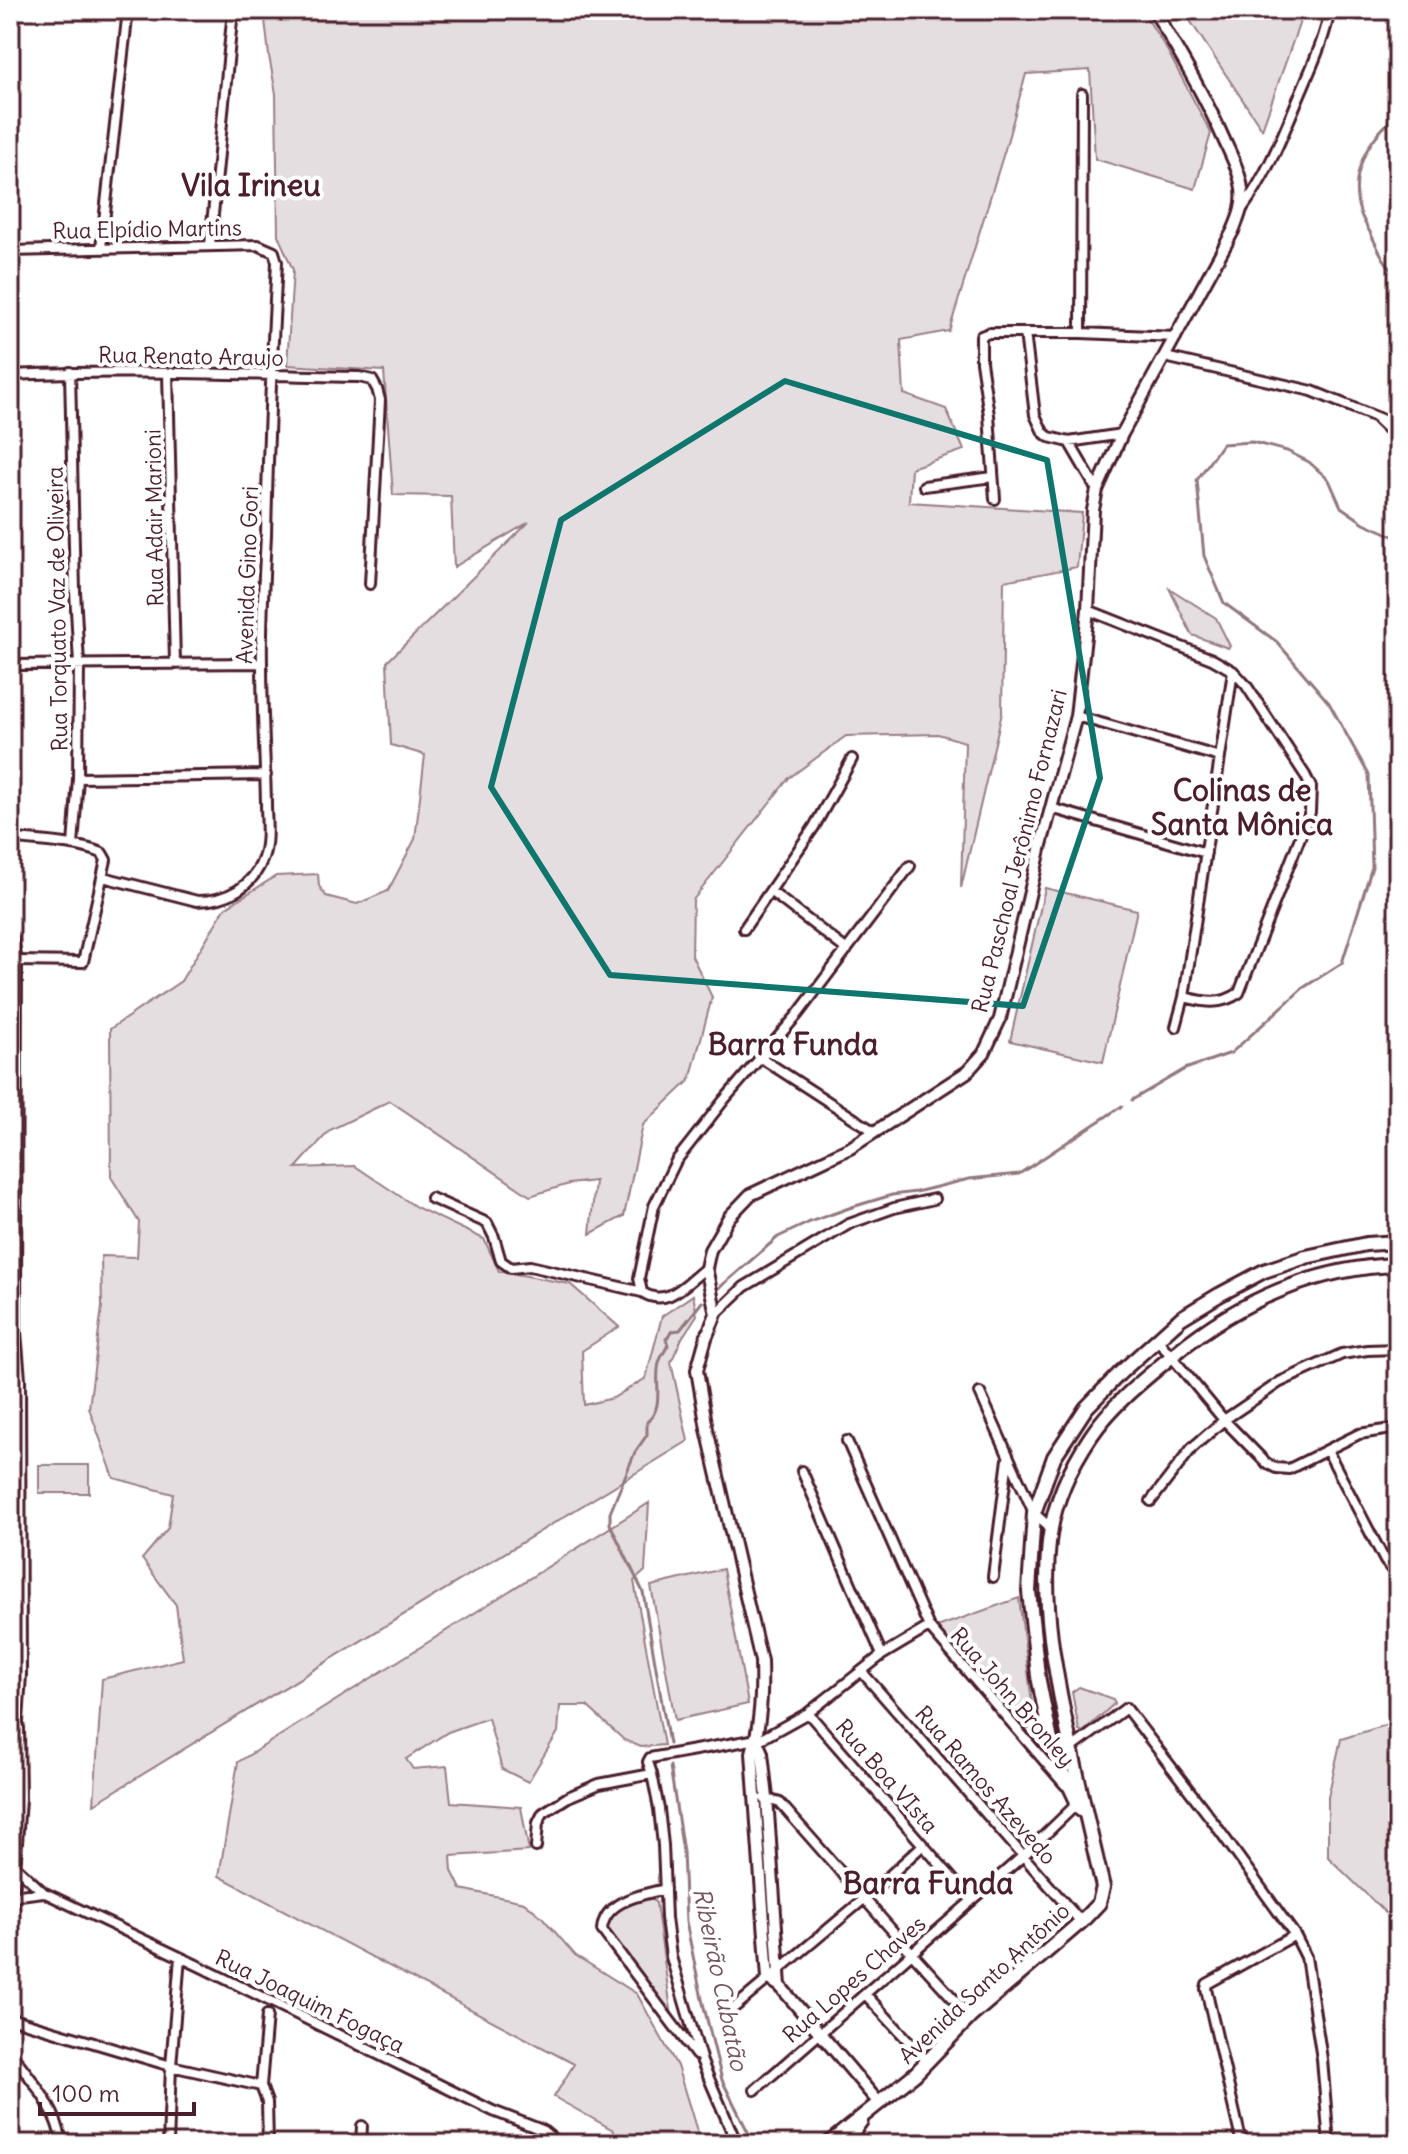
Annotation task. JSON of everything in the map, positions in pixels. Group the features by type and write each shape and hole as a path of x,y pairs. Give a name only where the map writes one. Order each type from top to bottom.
{"main road":[{"path":"10,937 15,961 11,1134 12,1330 18,1379 19,1674 13,1725 18,1799 10,1917"},
{"name":"Avenida Santo Antônio","path":"1080,1801 1071,1790 1053,1751 1038,1676 1029,1591 1034,1513 1054,1457 1086,1408 1157,1339 1194,1310 1264,1271 1306,1257 1366,1244 1398,1242"},
{"name":"Avenida Santo Antônio","path":"828,2144 915,2074 970,2017 1099,1903 1103,1887 1080,1801 1056,1673 1046,1589 1049,1539 1069,1474 1091,1435 1144,1378 1197,1335 1243,1308 1320,1276 1398,1265"},
{"path":"1121,1372 1137,1386"},
{"name":"Avenida Santo Antônio","path":"844,2144 865,2116"}],"street":[{"path":"10,33 12,10"},
{"path":"101,248 128,10"},
{"path":"210,245 233,10"},
{"path":"1154,10 1191,75 1237,169 1242,189 1242,209"},
{"name":"Rua Paschoal Jerônimo Fornazari","path":"706,1268 710,1250 729,1217 750,1195 850,1148 967,1072 984,1053 1000,1019 1076,716 1097,490 1122,434 1233,231 1242,209 1257,188 1314,62 1330,10"},
{"path":"1081,333 1082,94"},
{"name":"Rua Elpídio Martins","path":"10,251 258,245 274,252 277,262"},
{"name":"Avenida Gino Gori","path":"103,877 197,901 214,901 247,885 264,855 266,775 262,663 270,375 277,262"},
{"path":"1025,333 1035,415 1049,437 1069,442 1122,434"},
{"path":"995,499 980,339 983,334 1081,333 1176,337"},
{"path":"1165,357 1312,391 1398,426"},
{"name":"Rua Torquato Vaz de Oliveira","path":"70,372 79,664 78,778 73,845"},
{"name":"Rua Renato Araujo","path":"10,375 168,373 359,377 372,380 380,400 370,584"},
{"name":"Rua Adair Marioni","path":"168,373 175,663"},
{"path":"1375,417 1398,439"},
{"path":"1069,442 1097,490"},
{"path":"924,486 993,477"},
{"path":"1088,610 1212,659 1233,671 1246,685 1311,787 1310,812 1239,993 1229,1000 1215,1003 1184,997"},
{"path":"10,665 262,663"},
{"path":"1176,1027 1184,997 1233,671"},
{"path":"1076,716 1220,757"},
{"path":"744,929 814,827 852,759"},
{"path":"78,778 266,775"},
{"path":"1051,808 1206,853"},
{"path":"10,838 73,845 102,853 106,860 83,962 15,961"},
{"path":"642,1292 639,1278 654,1206 676,1161 798,1014 910,866"},
{"path":"770,891 847,950"},
{"path":"761,1058 875,1132"},
{"path":"431,1198 487,1223 501,1261 511,1268 530,1266 642,1292 654,1298 670,1297 706,1268 716,1314"},
{"path":"768,1978 762,1753 756,1739 762,1693 761,1661 707,1429 697,1370 716,1314 744,1287 849,1224 894,1208 934,1199"},
{"path":"1157,1339 1224,1420 1266,1463 1276,1468 1289,1469 1359,1434 1398,1428"},
{"path":"1151,1501 1192,1448 1224,1420 1280,1382 1342,1354 1398,1349"},
{"path":"980,1393 1034,1513 1052,1529"},
{"name":"Rua John Bronley","path":"847,1441 929,1627 1071,1790"},
{"path":"1327,1450 1385,1561 1397,1571"},
{"path":"993,1577 1009,1458"},
{"path":"802,1471 882,1655"},
{"path":"737,2144 702,2062 671,1957 659,1809 648,1762 650,1758 763,1738 808,1713 882,1655 929,1627"},
{"name":"Rua Ramos Azevedo","path":"862,1672 1081,1922"},
{"path":"1053,1751 1072,1748 1126,1708 1295,1935 1306,1957 1314,1997 1329,2144"},
{"name":"Rua Boa VIsta","path":"808,1713 971,1900"},
{"path":"536,1847 538,1823 543,1813 568,1797 599,1784 652,1774"},
{"path":"761,1798 780,1803 970,2017"},
{"path":"761,1798 780,1986"},
{"name":"Rua Lopes Chaves","path":"755,2090 1024,1855 1080,1801"},
{"path":"729,2012 864,1899 923,1845"},
{"name":"Rua Joaquim Fogaça","path":"15,1866 43,1892 493,2111 542,2130 559,2144"},
{"path":"665,1889 623,1900 602,1923 602,1930 702,2062"},
{"path":"12,1896 43,1892"},
{"path":"1242,2144 1207,1984 1295,1935"},
{"path":"168,2144 180,1957"},
{"path":"768,1978 780,1986 879,2103"},
{"path":"866,1995 927,2061"},
{"path":"267,2015 261,2086 267,2102 268,2144"},
{"path":"10,2018 171,2066 261,2086"},
{"path":"10,2051 50,2106 62,2144"},
{"path":"361,2144 362,2126"}],"highlighted area":[{"path":"785,381 1047,460 1100,778 1023,1006 610,975 491,787 561,520"}],"shaded area":[{"path":"264,10 1142,10 1211,133 1195,189 1095,159 1090,70 1026,74 949,331 901,340 904,394 946,409 964,450 911,468 909,502 1082,513 1077,567 1004,581 1002,713 961,888 965,742 938,734 846,736 789,778 693,900 692,956 712,997 690,1080 643,1125 624,1216 590,1234 595,1181 569,1184 530,1196 390,1101 330,1130 296,1168 355,1166 416,1207 484,1239 499,1271 570,1284 619,1327 582,1351 584,1405 613,1398 646,1378 662,1316 693,1295 697,1315 671,1362 688,1441 94,1804 102,1679 183,1659 176,1605 142,1559 168,1528 173,1494 114,1478 89,1408 102,1307 101,1256 137,1257 139,1222 111,1177 110,1029 181,981 225,908 276,876 318,874 319,886 326,896 357,904 388,891 415,839 425,755 391,745 387,662 529,522 454,567 451,496 393,495 384,371 287,365 293,270 278,235 276,94"},
{"path":"1183,10 1304,10 1262,129"},
{"path":"1169,588 1216,618 1230,646 1228,648 1192,635"},
{"path":"1045,888 1137,910 1103,1062 1010,1041"},
{"path":"39,1465 89,1465 89,1493 39,1493"},
{"path":"649,1503 645,1571 634,1581 664,1745 641,1747 624,1740 587,1706 560,1706 558,1732 528,1782 502,1769 488,1718 448,1732 406,1759 413,1769 447,1766 451,1802 521,1807 529,1851 451,1856 452,1871 461,1889 524,1902 542,1917 575,1955 637,1994 677,2066 701,2144 620,2144 613,2130 554,2097 574,2064 219,1876 238,1762"},
{"path":"723,1569 748,1704 675,1720 651,1586"},
{"path":"1019,1598 1033,1711 1028,1713 1029,1729 1022,1730 934,1628"},
{"path":"1079,1687 1113,1699 1115,1703 1083,1732 1079,1730 1072,1692"},
{"path":"1398,1721 1398,1925 1328,1857 1328,1797 1341,1739"},
{"path":"650,1897 656,1903 672,2017 607,1933 606,1927 613,1913 628,1903"}],"waterway":[{"name":"Ribeirão Cubatão","path":"1398,115 1370,146 1363,158 1357,184 1362,218 1382,256 1398,275"},
{"name":"Ribeirão Cubatão","path":"1132,1100 1185,1069 1231,1053 1303,988 1342,963 1372,867 1369,775 1329,703 1277,642 1224,603 1204,556 1197,480 1222,444 1252,442 1287,451 1309,462 1329,480 1341,507 1364,523 1398,538"},
{"path":"717,1290 778,1237 810,1222 892,1195 969,1179 1019,1174 1122,1106"},
{"name":"Ribeirão Cubatão","path":"669,1744 643,1592 610,1524 610,1513 635,1452 647,1435 647,1422 656,1409 658,1371 668,1345 666,1339 672,1331 680,1330 702,1302"},
{"name":"Ribeirão Cubatão","path":"670,1766 683,1852 686,1922 702,1999 722,2080 754,2144"}],"district":[{"name":"Vila Irineu","path":"251,185"},
{"name":"Colinas de Santa Mônica","path":"1242,807"},
{"name":"Barra Funda","path":"793,1044"},
{"name":"Barra Funda","path":"928,1883"}]}
